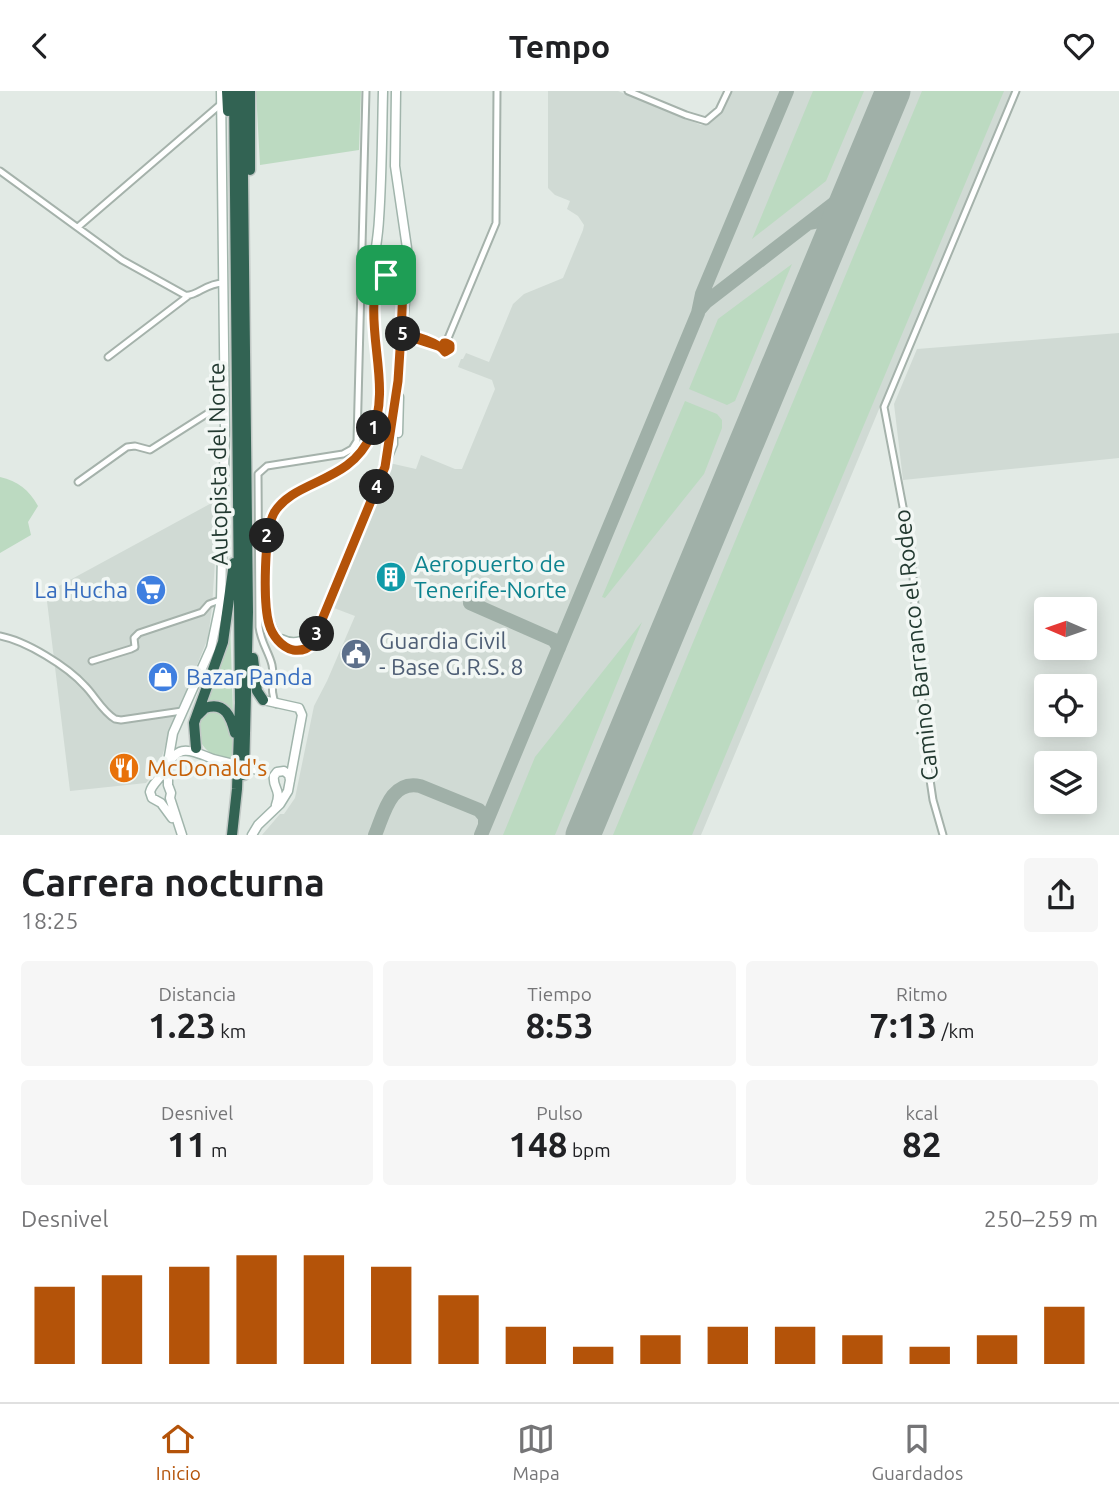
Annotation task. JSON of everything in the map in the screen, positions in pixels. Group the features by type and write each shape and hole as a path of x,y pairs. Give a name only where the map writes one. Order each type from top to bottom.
{"highway":[{"path":"227,91 234,259"},
{"name":"Autopista del Norte","path":"232,835 239,747 234,91"},
{"name":"Autopista del Norte","path":"238,835 246,749 248,612 242,91"},
{"path":"244,219 249,201 250,91"},
{"path":"184,745 190,741 193,714 223,642 238,537"},
{"path":"248,612 256,686 258,695 263,700"},
{"path":"201,696 194,723 204,755"},
{"path":"204,755 196,739 196,720 199,713 212,705 226,710 232,718 239,747"}],"main road":[{"path":"165,800 171,790 168,785 167,762 173,733 211,648 221,600 224,403 221,91"},
{"path":"383,91 380,214 372,282 379,381 374,428 365,446 350,464 293,496 277,509 268,528 268,620 273,633 281,639 297,643 308,638 319,626 394,445 393,421 408,262 395,166 397,91"},
{"path":"374,302 379,280 386,275 394,275 402,285 403,313"},
{"path":"386,464 396,446 398,434 398,381"},
{"path":"252,835 287,795 302,713 299,708 263,700"},
{"path":"173,733 178,742 204,755"},
{"path":"169,748 184,745"},
{"path":"165,800 154,801 150,796 152,786 157,782 167,762 177,752 185,750 274,776"},
{"path":"276,807 278,787 273,782 274,776 277,772 284,771 288,773 290,780"},
{"path":"278,787 284,787 290,780"},
{"path":"157,782 168,785"},
{"path":"165,800 181,832"}],"street":[{"path":"276,704 272,689 272,663 262,645 259,627 258,474 268,466 347,453 357,441 366,91"},
{"path":"401,334 444,345 496,223 497,91"},
{"path":"628,91 706,121 719,110 728,91"},
{"name":"Camino Barranco el Rodeo","path":"943,835 933,800 925,746 911,549 884,412 885,401 1016,91"},
{"path":"78,227 221,104"},
{"path":"0,171 122,260 188,296"},
{"path":"108,356 188,296 206,285 223,283"},
{"path":"78,482 127,447 150,450 224,403"},
{"path":"92,661 131,649 135,647 134,638 139,633 202,612 209,604 221,600"},
{"path":"0,636 12,638 72,672 114,719 182,711"},
{"path":"263,700 272,689"},
{"path":"167,714 178,720"}],"shaded area":[{"path":"548,91 618,91 701,125 707,124 723,111 730,91 1012,91 701,835 262,835 280,814 284,814 295,798 314,706 355,616 326,605 385,462 416,469 421,455 455,469 462,469 495,389 492,380 458,367 461,359 466,353 489,362 513,304 524,294 563,278 583,230 584,225 578,216 567,209 570,201 555,195 548,188"},
{"path":"1119,333 1119,458 903,480 894,404 917,349"},
{"path":"219,499 208,638 170,731 158,769 146,783 70,791 46,593"}],"green space":[{"path":"256,91 361,91 359,150 260,165"},
{"path":"813,91 864,91 826,181 752,239"},
{"path":"922,91 1004,91 692,835 613,835"},
{"path":"792,264 735,401 727,405 689,389 718,319"},
{"path":"685,401 717,414 722,420 722,428 704,474 605,598 602,597"},
{"path":"0,477 22,487 38,506 28,522 31,535 0,553"},
{"path":"230,622 233,714 219,704 201,707"},
{"path":"642,622 555,835 503,835 535,757"},
{"path":"215,709 226,718 229,725 235,762 211,753 200,740 200,722"}],"taxiway":[{"path":"481,835 698,313 702,294 787,91"},
{"path":"699,310 837,201 864,159"},
{"path":"810,223 820,221 828,226 830,242"},
{"path":"470,603 554,640 559,648"},
{"path":"375,835 390,800 402,788 410,786 420,786 479,810 485,817 485,824"}],"runway":[{"path":"583,835 893,91"}],"place":[{"name":"Aeropuerto de Tenerife-Norte","path":"391,577"},
{"name":"La Hucha","path":"151,590"},
{"name":"Guardia Civil - Base G.R.S. 8","path":"356,654"},
{"name":"Bazar Panda","path":"163,677"},
{"name":"McDonald's","path":"124,768"}],"route":[{"path":"386,275 378,282 374,302 379,394 372,434 360,453 346,467 293,496 277,509 268,528 268,620 275,636 282,645 290,649 305,649 312,644 385,467 398,381 401,334 409,335 442,347 445,352 450,349 450,345 446,343 444,343 442,347 441,347 401,334 403,288 400,280 386,275"}]}
